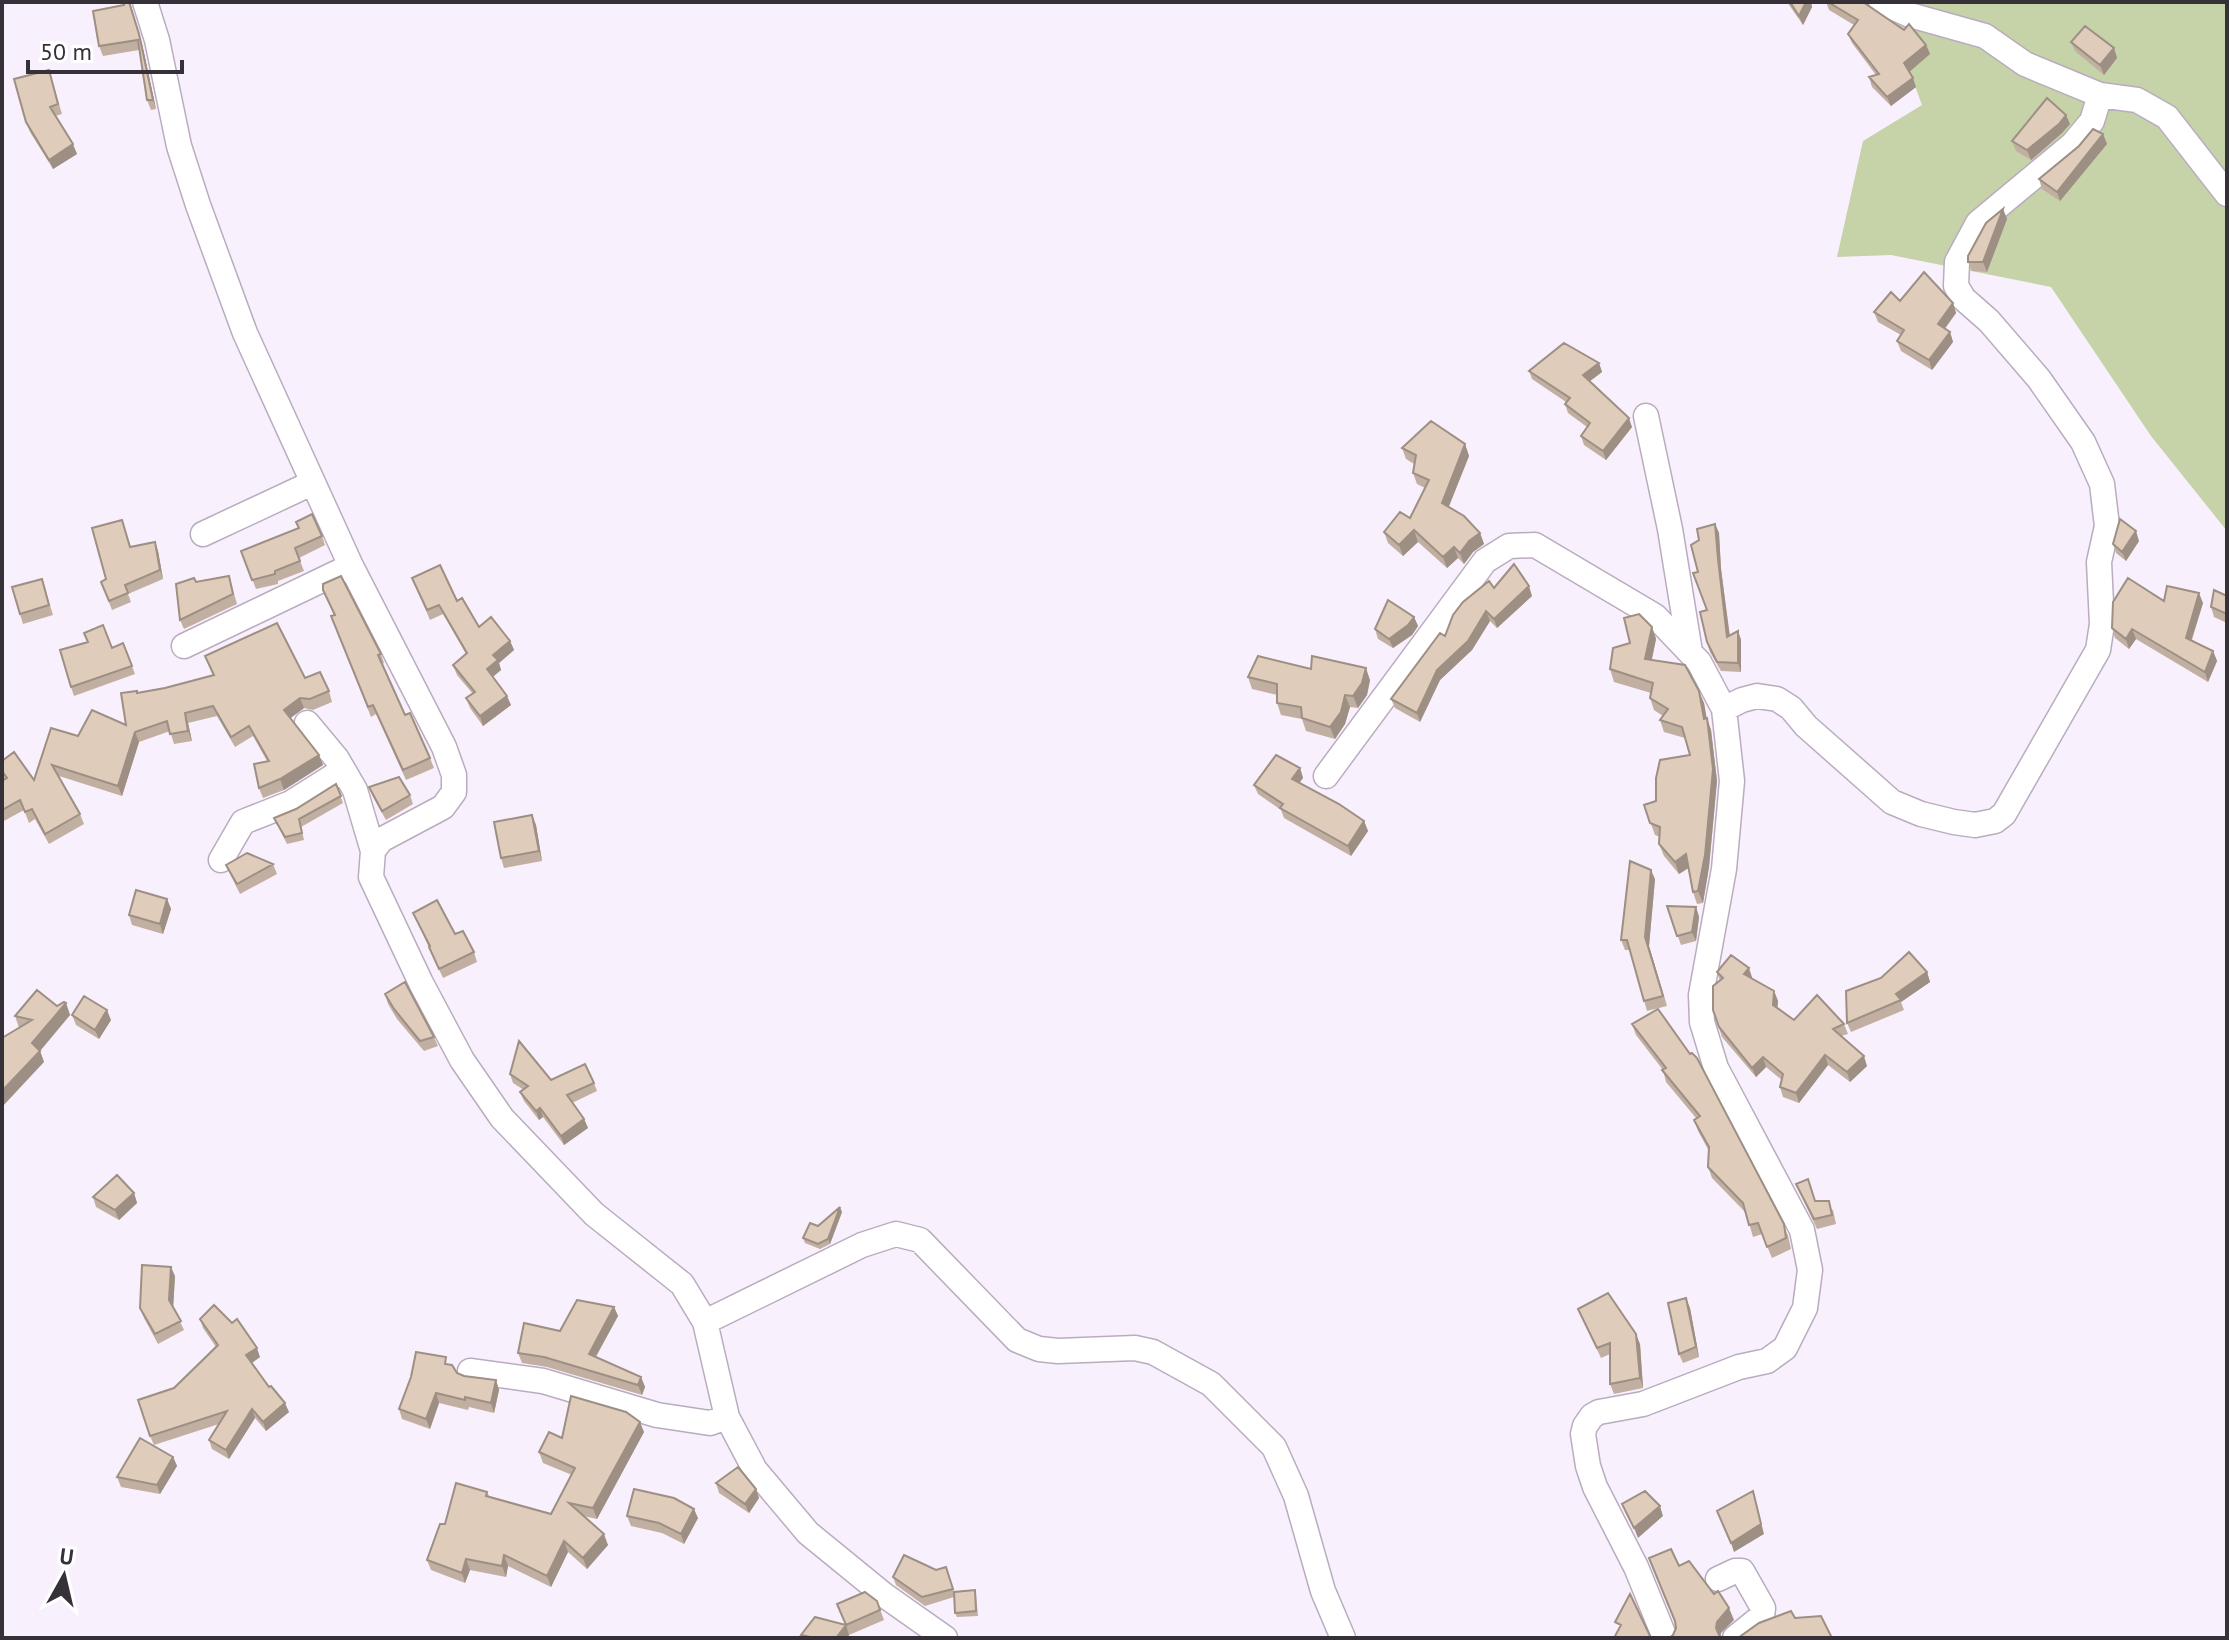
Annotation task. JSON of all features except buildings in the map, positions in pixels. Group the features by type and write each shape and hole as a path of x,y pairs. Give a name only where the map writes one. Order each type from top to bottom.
{"street":[{"path":"145,2 157,40 179,146 245,333 351,566 444,747 454,775 454,792 443,807 381,840 373,851"},
{"path":"1881,2 1910,15 1985,36 2025,64 2100,95 2137,100 2167,117 2227,194"},
{"path":"1724,709 1757,696 1777,699 1791,708 1806,726 1892,802 1921,814 1975,825 1995,821 2004,814 2098,650 2102,624 2099,562 2107,526 2102,484 2083,442 2039,379 1989,321 1964,299 1956,286 1957,262 1978,223 2073,144 2092,121 2100,95"},
{"path":"1646,416 1670,529 1690,652"},
{"path":"203,534 312,483"},
{"path":"1326,776 1485,561 1509,546 1535,545 1655,616 1699,662 1724,709 1732,781 1724,869 1701,995 1702,1022 1716,1068 1802,1230 1810,1270 1805,1308 1785,1348 1767,1361 1739,1367 1643,1404 1599,1412 1585,1426 1583,1434 1588,1466 1595,1487 1636,1567 1665,1638"},
{"path":"184,646 351,566"},
{"path":"307,723 355,790 373,851 371,877 421,983 462,1060 502,1118 594,1214 682,1284 705,1322 727,1417 755,1470 808,1533 884,1595 945,1638"},
{"path":"221,860 243,822 291,803 343,770"},
{"path":"705,1322 862,1245 896,1234 920,1240 1017,1340 1039,1349 1058,1351 1135,1348 1153,1352 1211,1384 1274,1447 1296,1496 1323,1591 1343,1638"},
{"path":"470,1371 543,1381 657,1415 710,1423 727,1417"},
{"path":"1718,1579 1742,1571 1763,1608 1762,1616 1735,1638"}],"green space":[{"path":"1884,2 2227,2 2227,531 2151,436 2051,287 1891,255 1837,257 1863,141 1922,105"}]}
